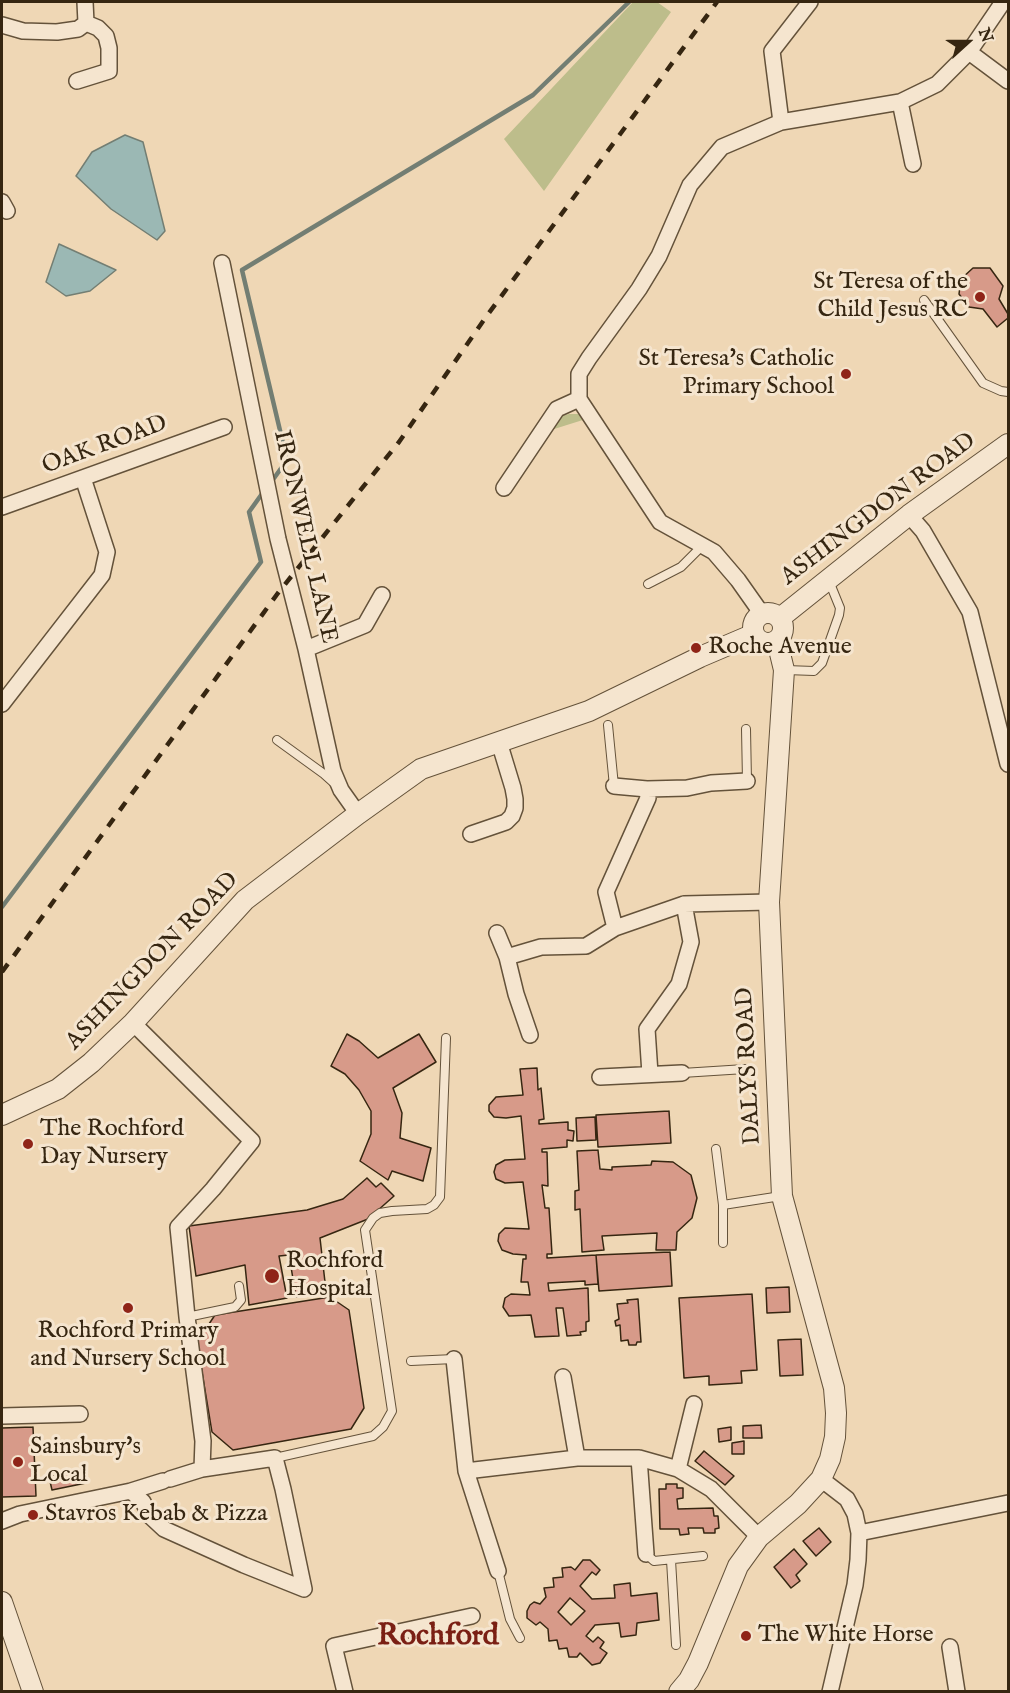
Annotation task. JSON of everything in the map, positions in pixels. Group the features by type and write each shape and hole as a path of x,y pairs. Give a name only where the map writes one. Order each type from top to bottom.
{"street":[{"path":"85,2 86,23"},
{"path":"780,122 772,51 810,2"},
{"path":"771,616 714,552 660,522 579,399 579,374 639,290 660,256 690,185 722,147 780,122 900,102 937,84 969,52 1002,2"},
{"path":"2,26 23,31 57,32 78,29 86,23"},
{"path":"77,81 109,71 109,48 106,36 98,28 86,23"},
{"path":"969,52 1008,81"},
{"path":"900,102 913,164"},
{"name":"IRONWELL LANE","path":"222,263 278,539 306,649 333,771 341,790 358,814"},
{"path":"504,488 557,409 579,399"},
{"name":"OAK ROAD","path":"2,507 224,427"},
{"name":"ASHINGDON ROAD","path":"2,1115 58,1089 91,1064 133,1023 245,900 421,769 589,711 700,657 754,634 755,620 771,616 828,580 909,515 1008,444"},
{"path":"2,704 102,575 107,552 83,478"},
{"path":"909,515 923,531 970,612 1008,764"},
{"path":"306,649 365,625 382,595"},
{"name":"ASHINGDON ROAD","path":"771,616 784,628 777,641"},
{"path":"754,634 764,643 777,641"},
{"name":"DALYS ROAD","path":"679,1692 698,1663 738,1566 759,1537 798,1504 820,1479 830,1459 835,1437 834,1388 782,1196 769,902 784,670 777,641"},
{"path":"471,834 506,822 512,816 515,808 513,788 499,742"},
{"path":"614,786 647,789 687,788 711,783 747,781"},
{"path":"615,928 606,892 648,798 647,789"},
{"path":"507,957 541,947 586,946 615,928 684,904 769,902"},
{"path":"650,1074 647,1029 679,984 691,942 684,904"},
{"path":"497,933 507,957 516,994 530,1035"},
{"path":"133,1023 252,1141 178,1227 203,1441 202,1469"},
{"path":"600,1077 682,1073"},
{"path":"454,1359 466,1471 498,1571"},
{"path":"563,1377 577,1458"},
{"path":"678,1469 694,1404"},
{"path":"2,1416 80,1414"},
{"path":"2,1521 20,1514 130,1491 202,1469 274,1458 304,1588 244,1565 164,1529 130,1491"},
{"path":"466,1471 577,1458 639,1458 678,1469 711,1489 759,1537"},
{"path":"639,1458 646,1554"},
{"path":"820,1479 847,1499 855,1514 859,1533 855,1585 830,1692"},
{"path":"859,1533 1008,1503"},
{"path":"2,1602 33,1692"},
{"path":"345,1692 334,1646 472,1616"},
{"path":"950,1647 957,1692"}],"lane":[{"path":"924,300 983,383 1008,392"},
{"path":"648,584 681,567 702,546"},
{"path":"784,670 814,671 822,663 840,608 828,580"},
{"path":"608,725 614,786"},
{"path":"746,729 747,781"},
{"path":"277,740 324,774 341,790"},
{"path":"274,1458 373,1436 393,1411 365,1230 373,1218 380,1213 427,1209 434,1205 440,1197 446,1038"},
{"path":"682,1073 745,1069"},
{"path":"716,1149 723,1205 723,1243"},
{"path":"723,1205 782,1196"},
{"path":"187,1317 235,1307 241,1300 239,1286"},
{"path":"411,1361 454,1359"},
{"path":"646,1554 654,1561 703,1556"},
{"path":"671,1560 676,1645"},
{"path":"498,1571 510,1619 520,1638"}],"green space":[{"path":"633,2 657,2 671,12 544,191 504,139"},
{"path":"578,414 586,419 551,430 562,416"}],"water":[{"path":"125,135 143,142 165,231 157,240 111,209 76,176 92,152"},
{"path":"59,244 116,270 90,291 66,296 46,282"}],"building":[{"name":"St Teresa of the Child Jesus RC","path":"973,268 990,268 1003,286 999,299 1008,318 997,327 983,309 969,307 959,294 961,279"},
{"path":"347,1034 359,1041 378,1058 419,1034 436,1062 393,1088 402,1113 400,1138 431,1148 423,1181 392,1171 388,1180 360,1161 371,1134 371,1111 359,1090 345,1074 331,1066"},
{"path":"537,1068 538,1090 541,1088 544,1119 539,1120 539,1124 568,1122 568,1130 574,1131 573,1141 567,1140 567,1147 542,1149 542,1152 547,1152 548,1186 542,1185 545,1208 549,1208 552,1254 547,1254 547,1258 596,1255 598,1284 585,1285 585,1281 548,1283 549,1291 588,1288 589,1321 586,1322 586,1331 580,1332 581,1335 567,1336 563,1308 556,1308 559,1336 535,1337 531,1315 509,1316 503,1307 505,1298 511,1294 530,1295 528,1282 521,1282 523,1259 526,1259 526,1255 502,1250 498,1241 499,1234 505,1228 529,1229 523,1182 505,1183 496,1179 494,1172 496,1165 505,1160 525,1159 521,1116 494,1117 489,1111 489,1105 496,1097 523,1095 520,1069"},
{"path":"669,1111 671,1143 598,1147 596,1115"},
{"path":"595,1117 596,1140 577,1141 576,1118"},
{"path":"598,1150 600,1169 612,1170 612,1167 651,1165 652,1161 673,1162 691,1175 697,1198 692,1218 677,1232 676,1250 656,1250 657,1233 602,1236 604,1250 582,1252 580,1209 575,1210 575,1191 579,1190 577,1151"},
{"path":"367,1178 376,1187 381,1183 394,1196 368,1219 320,1238 326,1291 296,1297 289,1255 279,1256 287,1298 249,1305 245,1265 196,1276 189,1226 307,1210 343,1199"},
{"path":"670,1252 672,1286 599,1291 596,1255"},
{"path":"789,1287 790,1312 767,1313 766,1288"},
{"path":"752,1294 757,1370 741,1371 742,1383 709,1385 709,1376 684,1378 679,1298"},
{"path":"330,1297 349,1310 364,1408 351,1429 233,1450 212,1432 197,1342 215,1315"},
{"path":"638,1299 641,1342 629,1345 628,1340 621,1341 620,1325 616,1326 615,1321 619,1319 617,1304"},
{"path":"801,1339 803,1375 780,1376 778,1340"},
{"path":"761,1425 762,1438 743,1438 743,1426"},
{"name":"Sainsbury's Local","path":"33,1427 36,1496 2,1497 2,1428"},
{"path":"731,1427 731,1440 719,1442 718,1429"},
{"path":"744,1441 744,1454 732,1454 732,1443"},
{"path":"704,1451 734,1476 725,1485 695,1461"},
{"path":"83,1469 86,1483 52,1490 49,1477"},
{"path":"666,1484 677,1484 677,1488 683,1488 683,1498 677,1499 678,1509 713,1508 714,1516 718,1516 719,1528 715,1529 715,1533 704,1533 703,1528 688,1528 689,1534 680,1535 679,1529 660,1529 659,1489 666,1489"},
{"path":"819,1528 831,1542 816,1556 803,1541"},
{"path":"794,1549 807,1564 796,1575 800,1581 791,1588 774,1567"},
{"path":"583,1560 590,1560 600,1570 596,1575 592,1572 580,1586 592,1599 615,1598 614,1585 630,1583 631,1596 657,1593 659,1620 637,1623 636,1635 621,1637 619,1623 595,1625 586,1636 593,1642 598,1637 604,1642 600,1648 607,1653 600,1663 592,1665 580,1653 577,1657 569,1657 567,1648 559,1649 557,1640 549,1641 548,1629 540,1622 536,1625 527,1618 527,1611 534,1602 540,1604 546,1597 544,1588 554,1587 553,1578 563,1577 562,1568 571,1567 575,1570","holes":["570,1598 585,1611 571,1625 558,1612"]}],"waterway":[{"path":"272,481 287,460 242,270 533,95 629,2"},
{"path":"2,907 261,562 249,512 264,491"}],"railway":[{"path":"2,972 278,593 399,442 486,317 717,2"}],"place":[{"name":"St Teresa of the Child Jesus RC","path":"980,297"},
{"name":"St Teresa's Catholic Primary School","path":"846,374"},
{"name":"Roche Avenue","path":"696,648"},
{"name":"The Rochford Day Nursery","path":"28,1144"},
{"name":"Rochford Hospital","path":"272,1276"},
{"name":"Rochford Primary and Nursery School","path":"128,1308"},
{"name":"Sainsbury's Local","path":"18,1462"},
{"name":"Stavros Kebab & Pizza","path":"33,1515"},
{"name":"The White Horse","path":"746,1636"}],"district":[{"name":"Rochford","path":"438,1638"}]}
